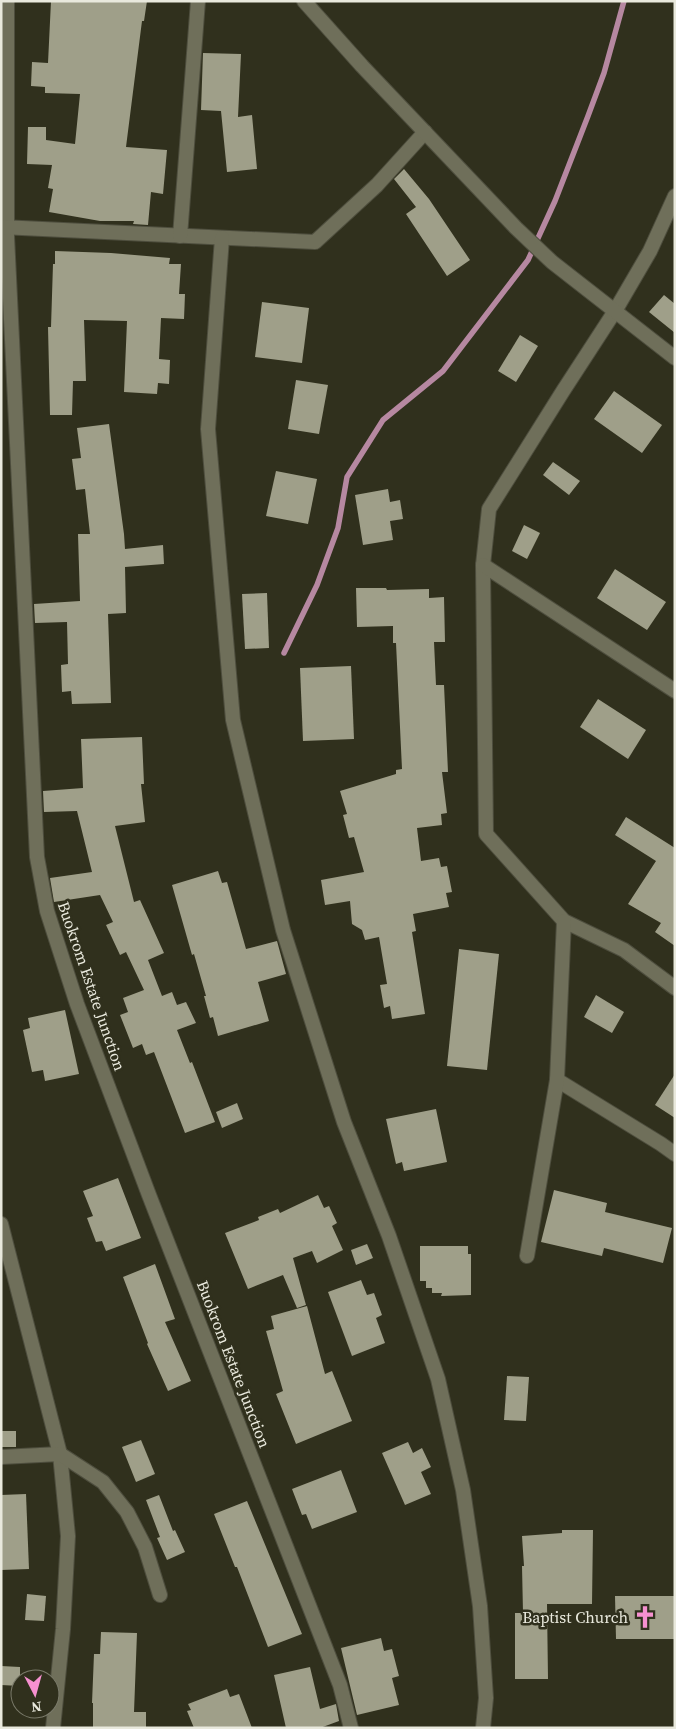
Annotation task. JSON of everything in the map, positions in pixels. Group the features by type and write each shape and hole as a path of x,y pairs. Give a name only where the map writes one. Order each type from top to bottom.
{"street":[{"name":"Buokrom Estate Junction","path":"7,1 4,227 37,856 47,911 77,1004 149,1194 340,1684 351,1728"},
{"path":"180,236 198,1"},
{"path":"304,1 516,228 552,262 675,358"},
{"path":"4,227 315,242 377,185 425,132"},
{"path":"675,196 650,251 615,311 489,509 483,565 486,834 564,921 624,950 675,988"},
{"path":"222,238 208,429 233,720 283,930 344,1122 389,1236 438,1379 463,1490 480,1606 486,1698 483,1728"},
{"path":"483,565 675,691"},
{"path":"527,1256 557,1080 564,921"},
{"path":"557,1080 662,1144 675,1154"},
{"path":"1,1224 60,1454 68,1536 53,1728"},
{"path":"1,1457 60,1454 103,1482 127,1512 145,1547 160,1595"}],"building":[{"path":"51,1 147,1 144,21 142,21 126,147 167,150 163,194 151,192 148,225 133,224 134,221 100,221 49,212 53,189 48,188 52,165 27,164 28,127 46,127 46,140 75,144 80,94 45,93 45,87 31,86 32,62 48,63"},
{"path":"203,53 241,54 238,117 252,115 257,169 227,172 221,111 201,110"},
{"path":"404,169 429,199 470,260 447,276 406,214 416,207 394,179"},
{"path":"55,251 170,258 169,264 181,264 179,294 185,294 184,319 161,318 159,359 170,360 169,384 158,383 157,394 124,392 127,321 84,320 86,381 73,381 72,415 50,415 48,327 51,327"},
{"path":"664,295 675,304 675,333 649,312"},
{"path":"262,302 309,308 302,363 255,357"},
{"path":"520,335 538,346 516,382 498,371"},
{"path":"296,380 328,385 319,434 288,429"},
{"path":"614,391 662,425 642,453 594,419"},
{"path":"109,424 125,549 163,545 164,564 125,567 126,613 108,614 111,703 72,704 71,691 62,692 61,665 68,664 67,622 35,623 34,604 80,601 78,534 90,534 85,489 76,490 72,459 81,458 77,428"},
{"path":"553,462 580,481 569,495 543,475"},
{"path":"276,471 317,479 308,524 266,516"},
{"path":"388,489 390,502 400,500 403,519 390,521 393,540 363,545 355,495"},
{"path":"524,525 540,533 527,559 512,551"},
{"path":"615,569 666,602 647,630 597,598"},
{"path":"356,588 386,588 387,590 429,589 429,598 444,597 445,642 434,642 436,685 444,685 448,772 442,772 447,813 441,814 442,825 417,828 421,861 439,858 441,867 447,866 452,892 446,893 449,907 413,914 416,931 412,932 425,1014 392,1019 390,1006 384,1008 380,985 387,984 379,937 365,940 362,930 352,924 350,901 325,905 321,880 364,872 354,837 349,838 343,815 347,814 340,791 396,774 396,770 402,769 396,643 393,643 393,626 357,627"},
{"path":"267,593 269,648 245,649 242,594"},
{"path":"351,666 354,739 303,741 300,668"},
{"path":"598,699 646,730 628,759 580,727"},
{"path":"142,737 144,784 141,784 145,822 115,826 134,902 140,900 164,953 148,960 162,996 172,992 177,1005 186,1002 196,1023 177,1030 190,1063 192,1062 215,1122 185,1133 154,1052 146,1055 142,1044 133,1048 120,1015 128,1012 123,998 144,990 126,952 120,955 106,925 113,922 100,895 54,902 50,878 92,872 77,811 44,812 43,791 83,788 81,739"},
{"path":"626,817 675,848 675,946 655,932 661,923 628,904 656,861 615,835"},
{"path":"218,871 222,883 227,882 246,949 277,941 286,974 258,982 269,1021 218,1036 213,1017 210,1018 194,954 192,955 172,885"},
{"path":"459,949 499,954 487,1070 447,1066"},
{"path":"596,995 624,1012 612,1033 584,1017"},
{"path":"65,1010 79,1074 45,1081 43,1070 32,1072 23,1030 30,1028 28,1018"},
{"path":"675,1074 675,1118 655,1105"},
{"path":"237,1103 243,1119 222,1128 216,1112"},
{"path":"436,1109 447,1162 404,1171 402,1162 396,1164 386,1119"},
{"path":"118,1178 141,1238 106,1251 102,1241 96,1242 87,1218 93,1216 83,1191"},
{"path":"554,1190 607,1203 605,1212 672,1228 663,1263 604,1248 602,1256 541,1242"},
{"path":"318,1195 324,1208 329,1206 337,1223 332,1226 343,1250 317,1263 312,1251 293,1258 306,1305 297,1308 283,1275 248,1289 225,1233 259,1220 258,1217 278,1209 280,1213"},
{"path":"367,1244 373,1258 356,1265 351,1250"},
{"path":"420,1246 468,1246 468,1254 471,1254 471,1295 441,1296 442,1293 432,1293 432,1288 426,1288 426,1281 420,1281"},
{"path":"155,1264 175,1319 165,1322 191,1381 168,1391 147,1344 123,1277"},
{"path":"361,1280 367,1295 374,1293 382,1315 376,1318 385,1343 352,1356 328,1292"},
{"path":"307,1306 325,1374 332,1371 352,1421 296,1444 276,1394 283,1391 266,1331 274,1329 271,1316"},
{"path":"507,1376 529,1377 526,1421 504,1420"},
{"path":"1,1431 16,1431 16,1447 1,1447"},
{"path":"141,1440 155,1474 136,1482 122,1447"},
{"path":"408,1442 413,1453 422,1448 431,1467 421,1472 431,1494 405,1505 382,1453"},
{"path":"341,1470 357,1512 312,1529 306,1514 302,1515 292,1489"},
{"path":"26,1494 29,1569 1,1570 1,1495"},
{"path":"159,1495 173,1531 175,1530 185,1552 167,1560 157,1538 160,1537 146,1500"},
{"path":"247,1501 302,1634 268,1647 214,1514"},
{"path":"562,1530 593,1530 592,1604 547,1604 548,1679 515,1679 515,1613 523,1613 522,1566 524,1566 522,1536 562,1533"},
{"path":"27,1594 46,1596 44,1621 25,1620"},
{"name":"Baptist Church","path":"615,1596 675,1596 675,1639 616,1639"},
{"path":"101,1632 137,1633 134,1712 146,1712 146,1728 93,1728 94,1654 100,1654"},
{"path":"381,1638 384,1651 392,1649 399,1676 392,1678 399,1705 357,1715 341,1648"},
{"path":"1,1666 20,1667 20,1669 10,1669 10,1685 1,1685"},
{"path":"310,1667 320,1709 336,1704 339,1721 320,1728 286,1728 274,1675"},
{"path":"227,1689 230,1697 239,1694 252,1728 194,1728 187,1711 191,1710 188,1704"}],"waterway":[{"path":"284,653 317,585 338,528 347,477 383,420 443,371 528,260 555,201 604,73 624,1"}],"place":[{"name":"Baptist Church","path":"645,1617"}]}
